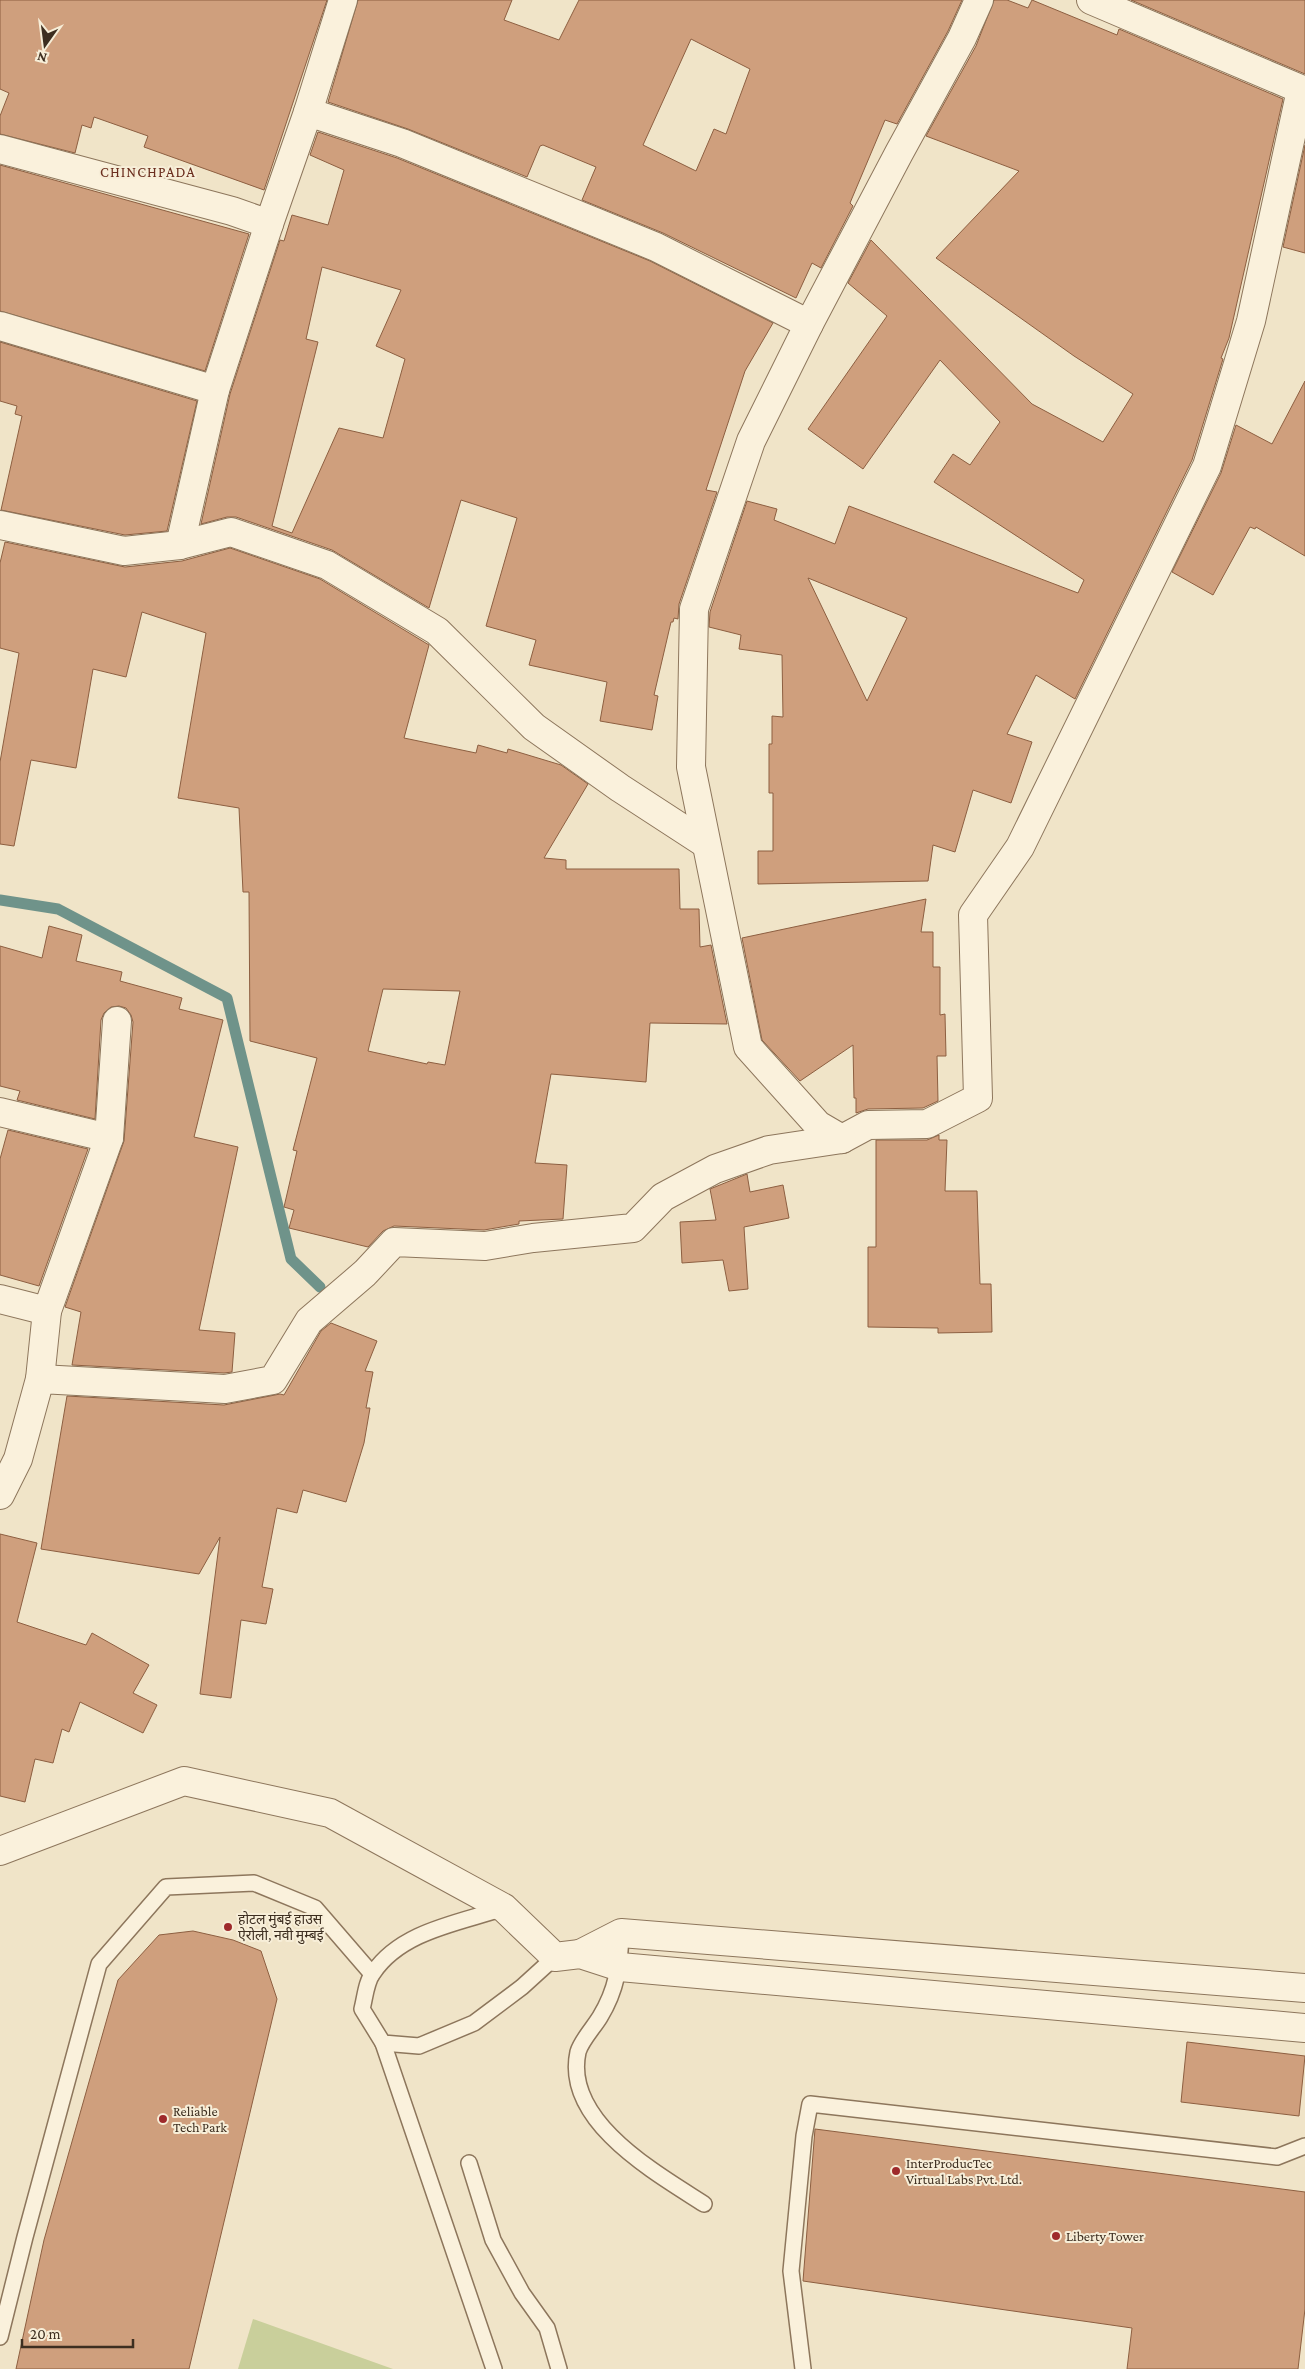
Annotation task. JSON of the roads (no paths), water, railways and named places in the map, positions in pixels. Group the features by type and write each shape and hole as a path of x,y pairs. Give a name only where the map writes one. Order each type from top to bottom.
{"street":[{"path":"180,545 216,390 343,0"},
{"path":"842,1139 818,1125 748,1046 691,768 694,609 751,441 809,324 962,38 979,0"},
{"path":"40,1379 225,1389 273,1380 309,1321 365,1273 394,1242 485,1246 533,1238 633,1228 663,1197 716,1169 769,1150 842,1139 868,1125 927,1124 978,1098 973,915 1020,847 1207,466 1250,320 1303,90 1091,0"},
{"path":"308,112 402,143 656,247 809,324"},
{"path":"0,149 232,212 269,224"},
{"path":"0,326 216,390"},
{"path":"0,525 124,551 180,545 231,532 328,565 437,631 534,727 620,788 706,844"},
{"path":"0,1495 18,1459 40,1379 47,1311 109,1138 117,1021"},
{"path":"0,1112 109,1138"},
{"path":"0,1299 47,1311"},
{"path":"0,1851 184,1781 330,1813 504,1908 568,1956 620,1967 1305,2028"},
{"path":"568,1956 621,1933 1305,1988"}],"lane":[{"path":"0,2337 99,1964 166,1887 254,1883 315,1908 372,1974"},
{"path":"494,2369 383,2042 362,2009 372,1974 396,1948 415,1936 504,1908"},
{"path":"621,1933 620,1967 610,2001 578,2051 578,2086 599,2126 652,2170 704,2204"},
{"path":"383,2042 419,2046 474,2023 568,1956"},
{"path":"803,2369 791,2271 804,2136 810,2104 1277,2157 1305,2146"},
{"path":"469,2163 493,2240 522,2293 547,2328 559,2369"}],"waterway":[{"path":"0,900 58,909 227,998 291,1259 320,1287"}],"place":[{"name":"होटल मुंबई हाउस ऐरोली, नवी मुम्बई","path":"228,1927"},
{"name":"Reliable Tech Park","path":"163,2119"},
{"name":"InterProducTec Virtual Labs Pvt. Ltd.","path":"896,2171"},
{"name":"Liberty Tower","path":"1056,2236"}],"district":[{"name":"CHINCHPADA","path":"148,172"}]}
